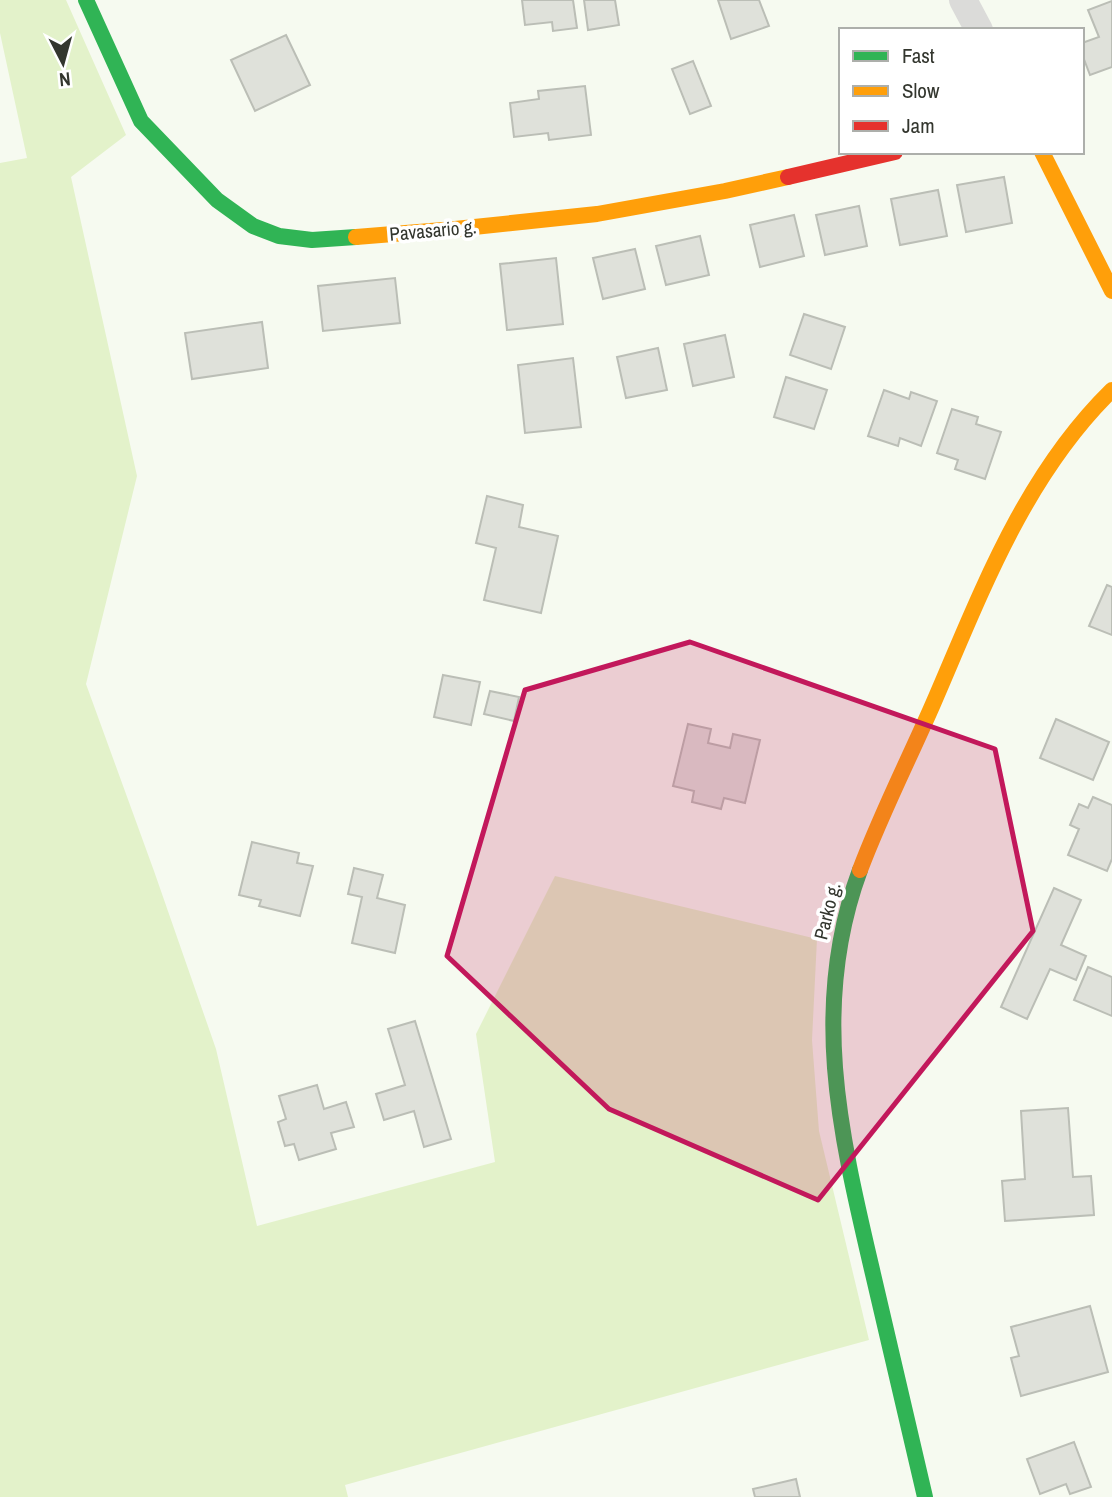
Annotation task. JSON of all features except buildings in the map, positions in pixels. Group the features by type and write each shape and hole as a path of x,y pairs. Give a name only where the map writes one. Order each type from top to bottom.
{"street":[{"name":"Pavasario g.","path":"86,0 141,121 217,200 253,226 279,236 312,240 597,214 725,191 886,154"},
{"path":"963,0 978,28"},
{"path":"1043,154 1112,291"},
{"name":"Parko g.","path":"925,1497 839,1118 832,1037 835,977 842,929 859,870 1018,515 1057,453 1112,390"}],"highlighted area":[{"path":"690,642 995,749 1033,931 818,1200 609,1109 447,956 525,690"}],"green space":[{"path":"0,0 66,0 126,135 71,177 137,476 86,684 216,1049 257,1226 495,1162 476,1034 555,876 817,939 812,1040 819,1131 869,1340 345,1485 348,1497 0,1497 0,163 27,158 0,33"}],"traffic: fast":[{"path":"86,0 141,121 217,200 253,226 279,236 312,240 356,237"},
{"path":"860,870 845,921 836,972 833,1022 835,1072 850,1172 925,1497"}],"traffic: slow":[{"path":"1043,154 1112,291"},
{"path":"356,237 597,214 788,177"},
{"path":"860,870 969,620 1008,538 1029,498 1054,460 1081,424 1112,390"}],"traffic: jam":[{"path":"788,177 886,154"}]}
